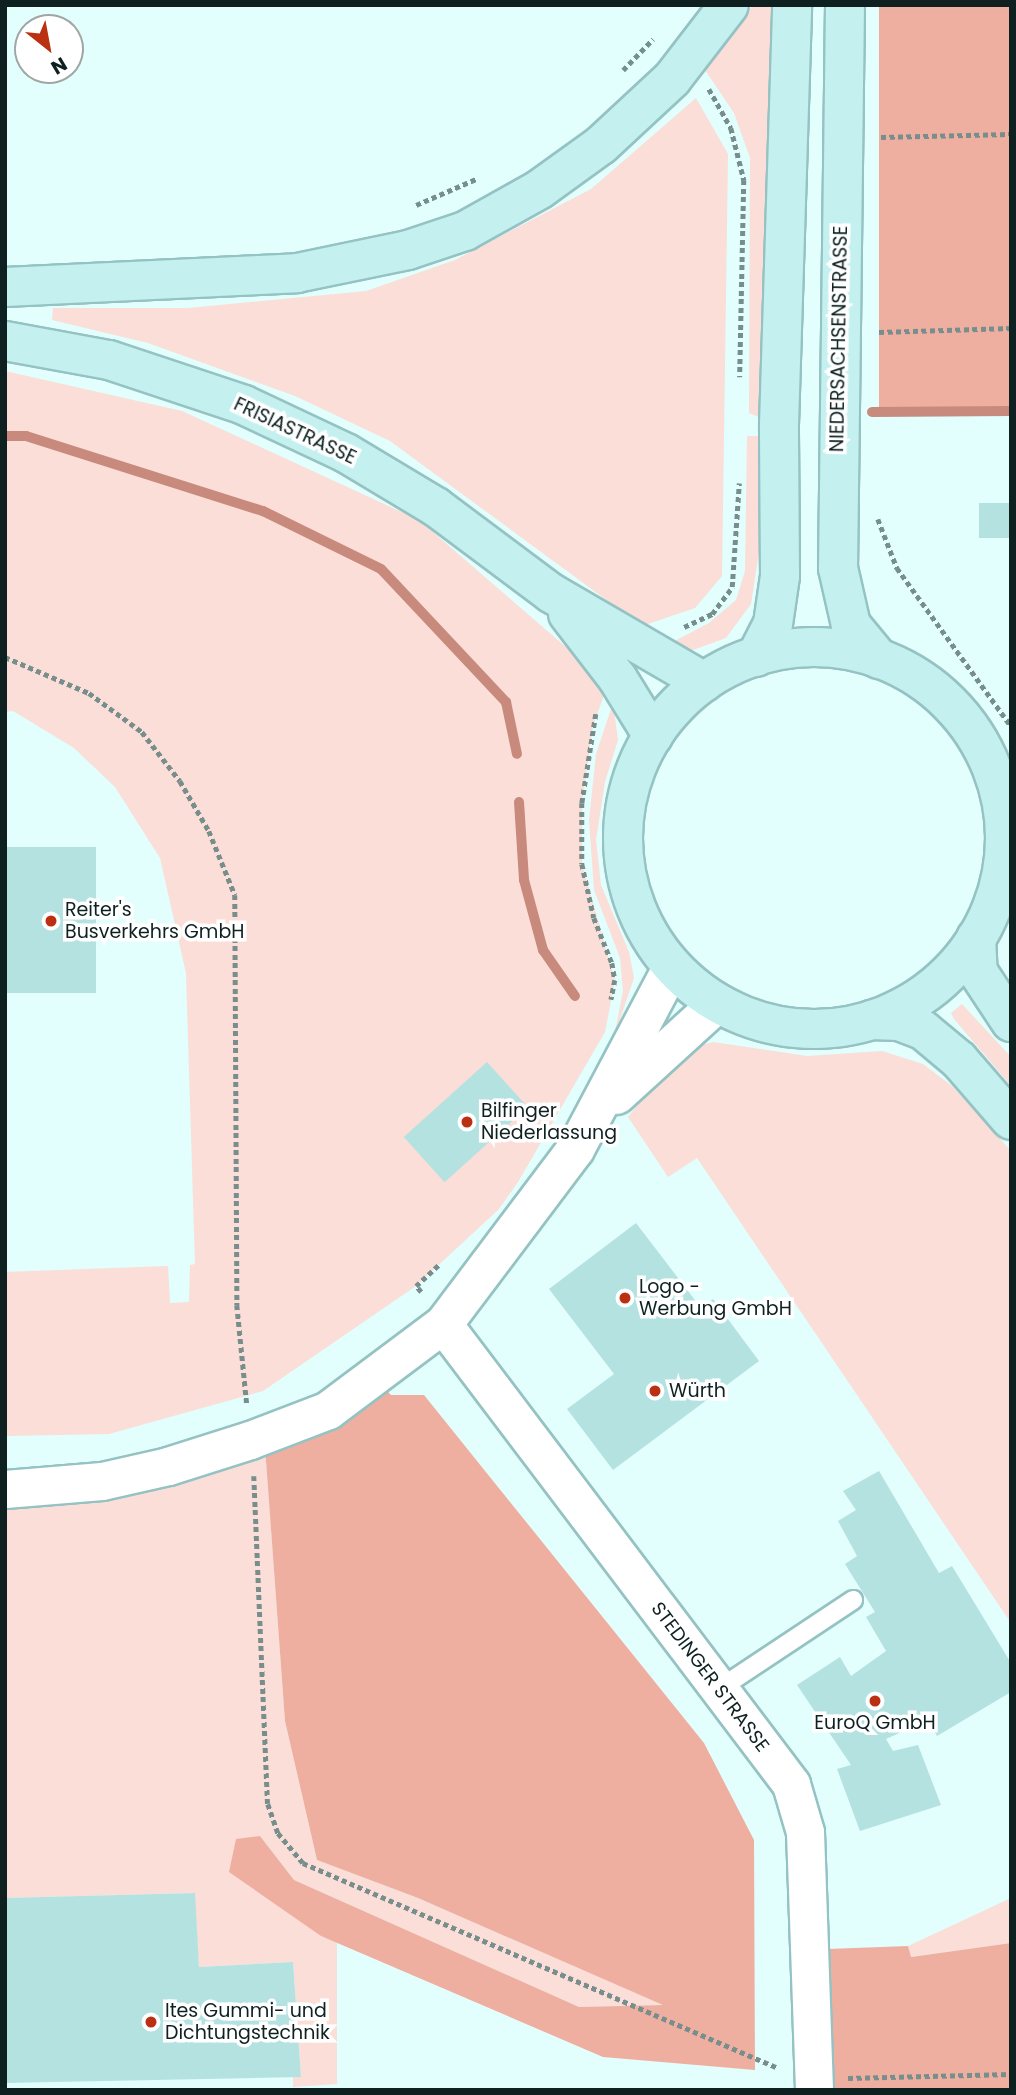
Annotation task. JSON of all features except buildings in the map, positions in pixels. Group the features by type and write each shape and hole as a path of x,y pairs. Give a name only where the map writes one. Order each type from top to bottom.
{"main road":[{"path":"5,287 297,273 436,242 516,204 570,168 648,104 686,64 729,5"},
{"path":"757,657 773,624 780,576 779,425 792,5"},
{"name":"NIEDERSACHSENSTRASSE","path":"845,5 838,568 850,625 879,659"},
{"name":"FRISIASTRASSE","path":"5,341 109,360 244,405 346,453 436,507 551,593 704,682"},
{"name":"FRISIASTRASSE","path":"551,593 618,679 653,736"},
{"name":"NIEDERSACHSENSTRASSE","path":"871,1020 921,996 950,972 976,938 993,903 1008,843 1004,785 958,713 927,684 879,659 825,648 757,657 704,682 674,706 653,736 628,794 624,865 637,912 671,966 717,1003 782,1027 818,1029 871,1020 899,1021 923,1030 959,1060 1011,1119"},
{"path":"976,938 978,972 1011,1022"}],"street":[{"path":"5,1489 102,1480 168,1466 250,1440 328,1410 443,1324 567,1160 599,1109 671,966"},
{"path":"599,1109 717,1003"},
{"name":"STEDINGER STRASSE","path":"443,1324 791,1784 805,1832 814,2084"}],"lane":[{"path":"719,1689 853,1600"}],"path":[{"path":"617,76 657,34 686,64 723,110 739,153 744,180 740,383"},
{"path":"880,151 880,137 1011,134"},
{"path":"406,209 482,176"},
{"path":"875,345 876,321"},
{"path":"876,332 1011,328"},
{"path":"874,510 897,568 1011,726"},
{"path":"5,657 89,693 142,732 180,781 209,831 231,884 237,979 237,1305 259,1524 268,1804 278,1833 303,1863 814,2084 1011,2074"}],"shaded area":[{"path":"753,5 777,5 759,417 749,413 750,158 734,113 705,70"},
{"path":"879,5 1011,5 1011,412 879,412"},
{"path":"696,98 728,154 722,576 695,608 642,626 390,441 295,396 148,343 52,320 53,308 188,308 366,291 455,260 591,189"},
{"path":"5,371 182,411 419,520 603,679 604,695 593,726 582,803 582,864 615,980 605,1032 518,1182 499,1209 416,1286 263,1391 109,1434 5,1436 5,1272 168,1266 170,1303 189,1302 190,1265 195,1264 186,973 160,858 115,787 74,748 13,711 5,712"},
{"path":"747,436 758,436 759,552 751,604 726,638 693,650 669,644 709,623 736,600 745,571"},
{"path":"613,703 618,740 605,782 596,840 601,885 629,952 634,978 614,1037 623,991 620,958 594,890 589,820 596,754"},
{"path":"962,1004 1011,1057 1011,1086 954,1019 951,1013"},
{"path":"713,1042 807,1056 882,1051 923,1064 952,1086 1011,1151 1011,1623 697,1158 668,1177 628,1117 664,1070 695,1047"},
{"path":"383,1386 391,1395 424,1395 704,1743 754,1840 755,2070 603,2057 321,1936 229,1872 236,1839 260,1836 294,1880 579,2007 663,2005 418,1898 317,1860 285,1721 265,1447"},
{"path":"265,1447 285,1721 317,1860 418,1898 665,2005 579,2007 294,1880 260,1836 321,1936 337,1942 337,2084 293,2087 293,2077 301,2077 293,1962 199,1967 194,1893 5,1898 5,1498"},
{"path":"1011,1898 1011,1943 910,1957 908,1946"},
{"path":"1011,1943 1011,2090 834,2090 827,1949 908,1946 911,1957"}],"waterway":[{"path":"872,412 1011,411"},
{"path":"5,436 26,436 263,511 381,569 506,702 517,754"},
{"path":"519,802 524,880 543,950 575,996"}],"place":[{"name":"Reiter's Busverkehrs GmbH","path":"51,921"},
{"name":"Bilfinger Niederlassung","path":"467,1122"},
{"name":"Logo - Werbung GmbH","path":"625,1298"},
{"name":"Würth","path":"655,1391"},
{"name":"EuroQ GmbH","path":"875,1701"},
{"name":"Ites Gummi- und Dichtungstechnik","path":"151,2022"}]}
